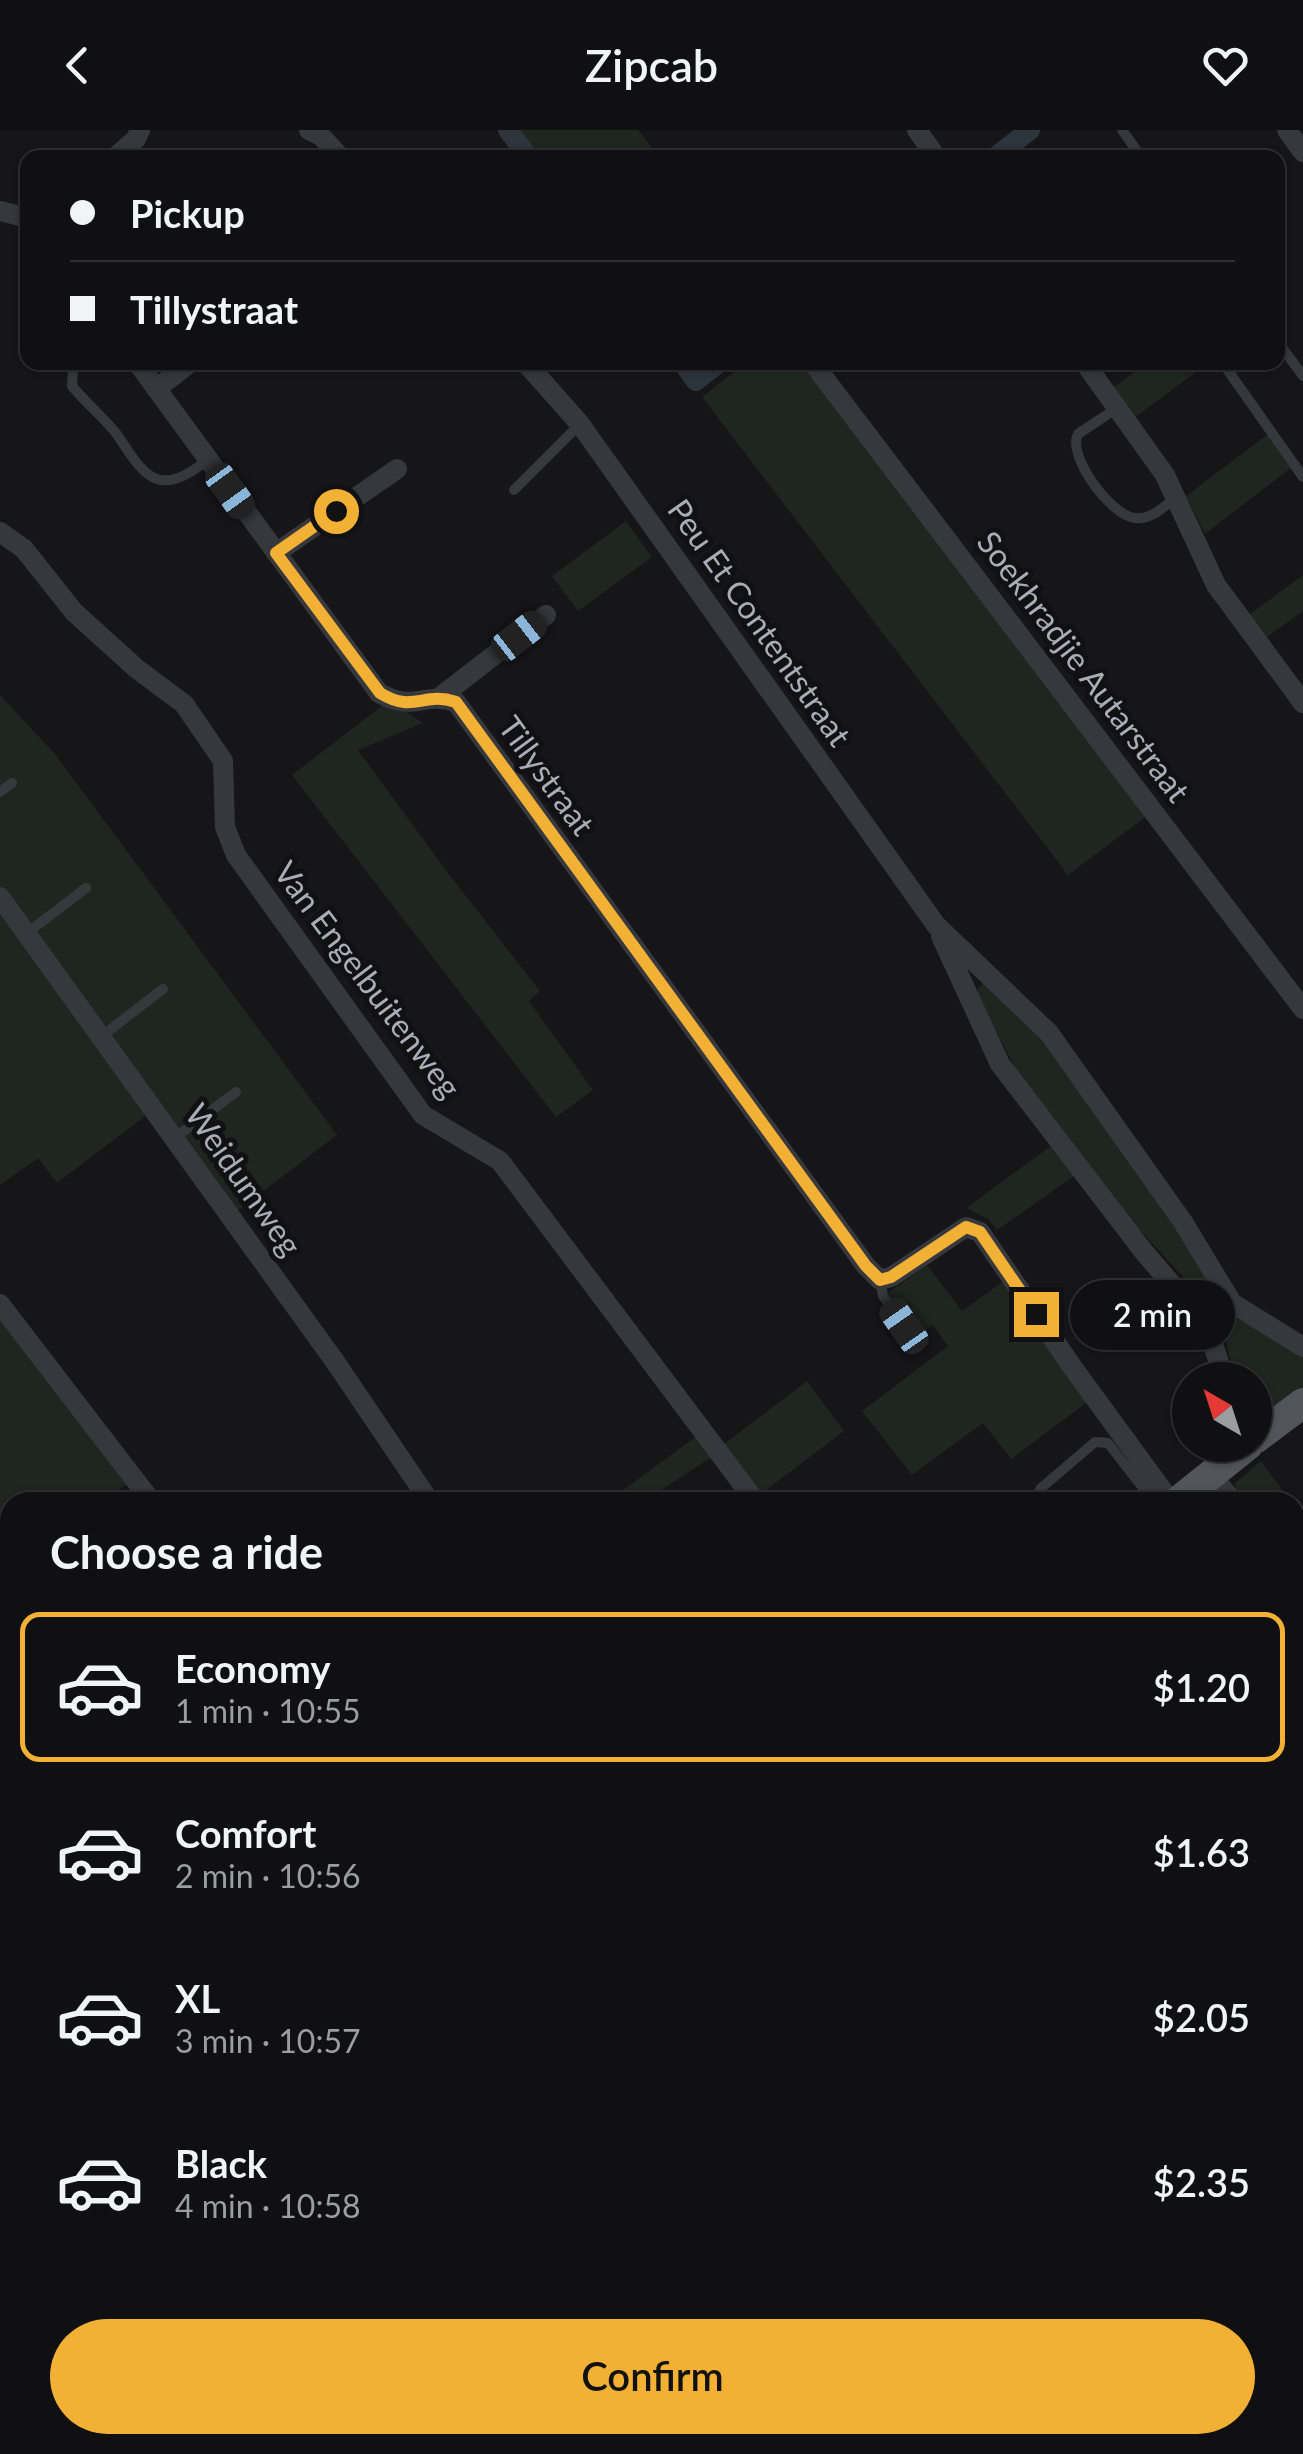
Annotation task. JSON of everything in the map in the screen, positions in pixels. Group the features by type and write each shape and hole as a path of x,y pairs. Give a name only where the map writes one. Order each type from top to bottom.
{"main road":[{"path":"1272,1428 1297,1412"},
{"path":"1188,1492 1228,1462"}],"street":[{"path":"123,150 140,130"},
{"path":"1287,130 1303,152"},
{"path":"143,370 380,693 394,702 409,705 440,696 546,615"},
{"path":"156,389 181,370"},
{"name":"Peu Et Contentstraat","path":"532,370 580,424 936,925 1000,1064 1144,1252 1206,1324 1219,1362"},
{"name":"Soekhradjie Autarstraat","path":"818,370 1303,1010"},
{"path":"1090,370 1165,475 1216,586 1303,704"},
{"path":"276,553 396,470"},
{"name":"Van Engelbuitenweg","path":"0,532 24,549 74,612 137,669 184,704 222,761 225,827 236,855 422,1114 500,1162 748,1492"},
{"name":"Tillystraat","path":"440,696 456,702 676,1008 880,1280"},
{"name":"Weidumweg","path":"0,897 176,1138 423,1492"},
{"name":"Peu Et Contentstraat","path":"936,925 1049,1033 1183,1222 1232,1304 1303,1347"},
{"path":"880,1280 891,1277 954,1232 966,1227 980,1232 1073,1368 1166,1492"},
{"path":"0,1304 144,1492"},
{"path":"1206,1324 1232,1304"},
{"path":"1212,1475 1226,1492"}],"lane":[{"path":"1285,352 1303,376"},
{"path":"73,370 72,386 144,469 158,479 188,474 208,460"},
{"path":"1228,370 1303,476"},
{"path":"1116,408 1074,440 1074,448 1096,490 1118,512 1131,518 1145,518 1176,496"},
{"path":"514,490 580,424"},
{"path":"0,792 12,784"},
{"path":"26,933 86,888"},
{"path":"102,1036 163,989"},
{"path":"176,1138 236,1092"},
{"name":"Tillystraat","path":"880,1280 883,1296 904,1326"},
{"path":"1040,1489 1095,1442 1102,1441 1108,1443 1146,1492"}],"shaded area":[{"path":"514,130 638,130 654,150 530,150"},
{"path":"736,370 813,370 1152,812 1068,875 702,397"},
{"path":"1137,370 1199,370 1134,418 1111,389"},
{"path":"1268,434 1292,467 1205,534 1186,496"},
{"path":"626,521 652,557 578,611 552,576"},
{"path":"1303,575 1303,611 1266,638 1249,615"},
{"path":"0,695 55,754 337,1135 237,1211 0,891"},
{"path":"383,705 407,712 423,723 358,750 540,991 529,1001 593,1090 556,1117 292,775"},
{"path":"0,905 152,1111 57,1183 38,1158 0,1185"},
{"path":"983,984 1039,1033 1140,1172 1210,1280 1203,1293 1196,1291 1127,1216 1018,1073 978,996 978,988"},
{"path":"1051,1146 1074,1176 997,1230 988,1219 966,1208"},
{"path":"927,1265 962,1311 1004,1281 1089,1401 1011,1459 983,1423 912,1475 862,1411 948,1346 933,1325 915,1339 888,1293"},
{"path":"0,1314 128,1484 116,1492 0,1492"},
{"path":"1233,1318 1247,1322 1303,1354 1303,1396 1272,1413 1272,1362 1232,1362 1226,1323"},
{"path":"807,1381 844,1431 763,1492 755,1492 720,1447"},
{"path":"698,1435 713,1456 658,1492 621,1492"},
{"path":"1262,1462 1284,1492 1236,1492 1235,1483"}],"waterway":[{"path":"508,130 523,150"},
{"path":"1004,150 1030,130"},
{"path":"688,370 696,381 710,370"}],"route":[{"path":"336,511 276,553 380,693 409,705 440,696 456,702 866,1266 880,1280 891,1277 966,1227 980,1232 1036,1314"}]}
